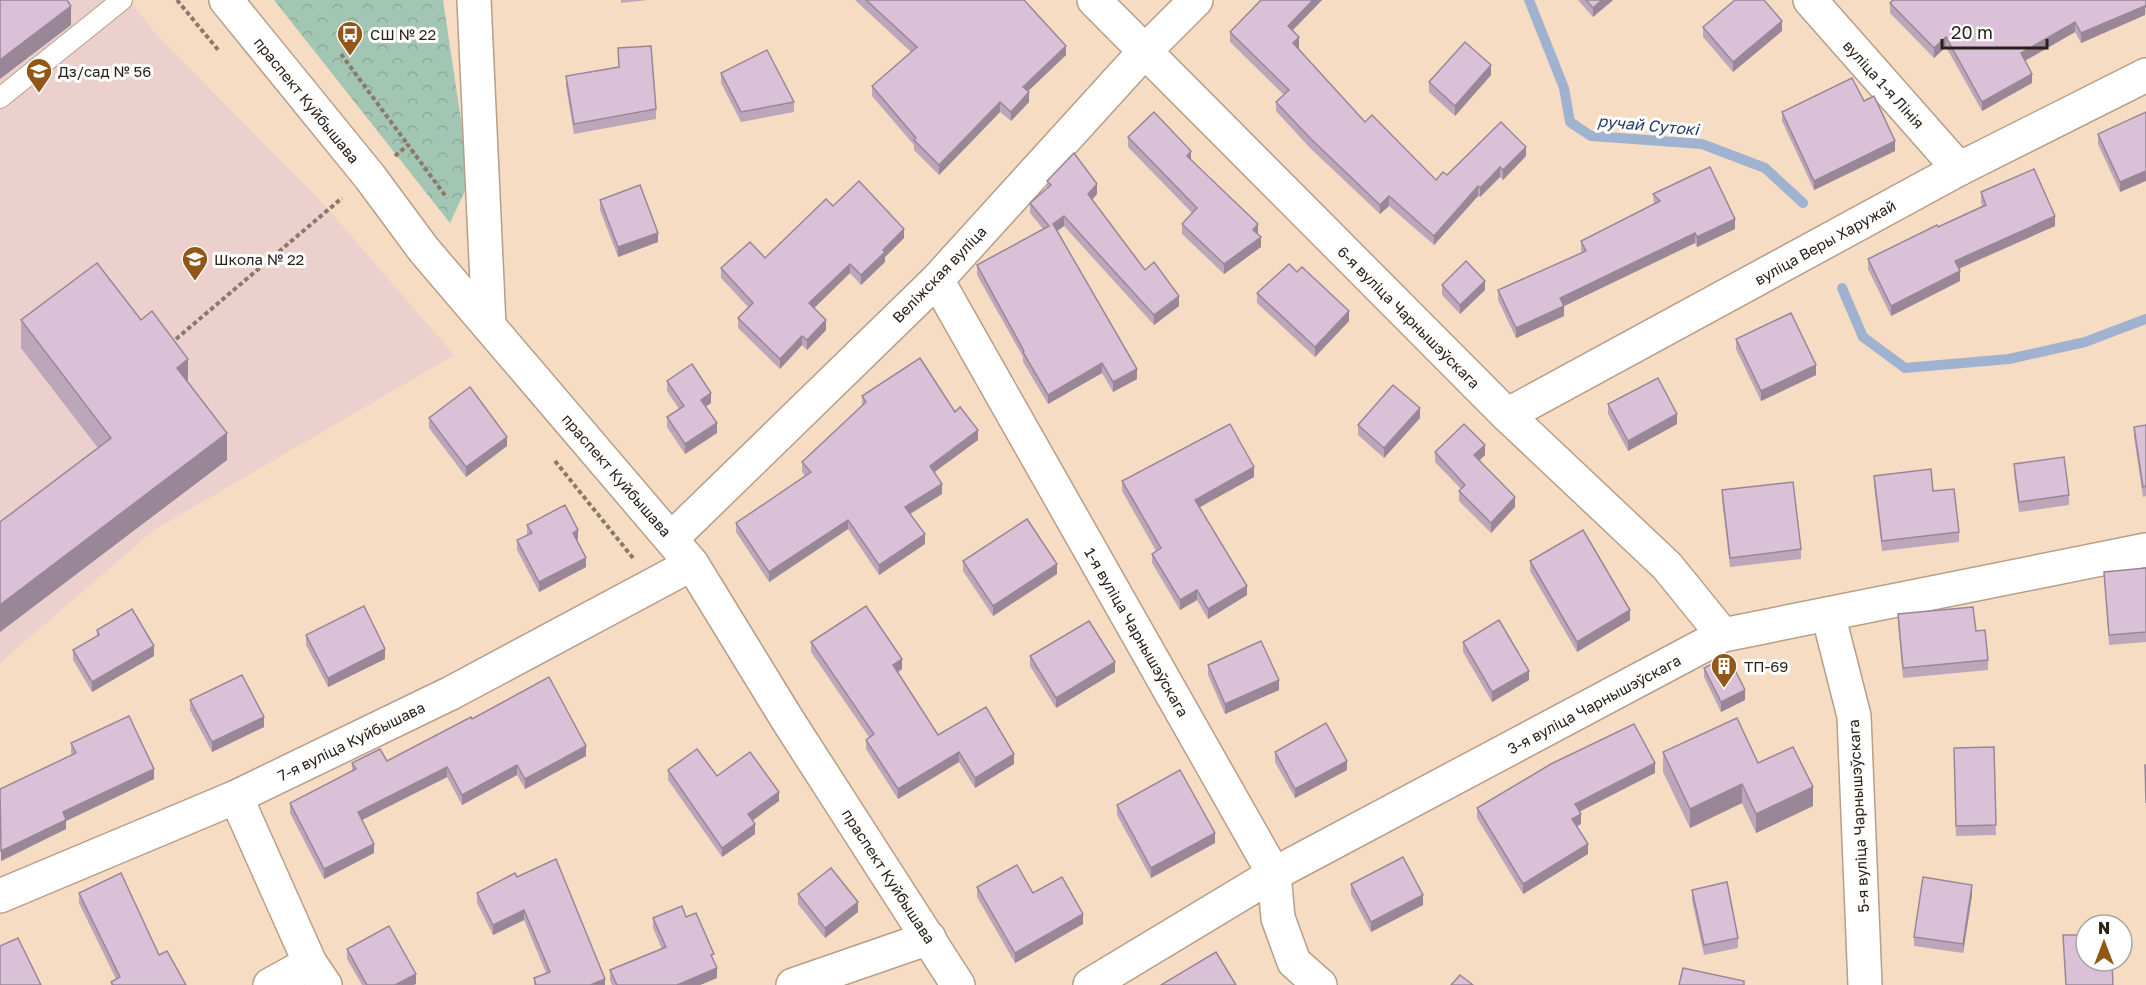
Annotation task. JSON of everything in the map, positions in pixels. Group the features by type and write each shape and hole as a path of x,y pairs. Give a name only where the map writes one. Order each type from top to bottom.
{"street":[{"name":"праспект Куйбышава","path":"226,0 370,177 424,250 692,564 787,719 958,985"},
{"path":"474,0 489,326"},
{"name":"6-я вуліца Чарнышэўскага","path":"1094,0 1507,415 1666,566 1723,635"},
{"name":"Веліжская вуліца","path":"672,538 937,280 1145,51 1196,0"},
{"name":"вуліца 1-я Лінія","path":"1809,0 1959,169"},
{"name":"вуліца Веры Харужай","path":"1507,415 1959,169 2146,75"},
{"name":"1-я вуліца Чарнышэўскага","path":"937,280 1274,874 1278,918 1294,962 1320,985"},
{"name":"3-я вуліца Чарнышэўскага","path":"1090,985 1274,874 1723,635 2146,550"},
{"name":"7-я вуліца Куйбышава","path":"0,896 236,797 451,693 692,564"},
{"name":"5-я вуліца Чарнышэўскага","path":"1828,614 1854,716 1865,985"},
{"path":"236,797 318,974 270,985"},
{"path":"793,985 929,938"}],"lane":[{"path":"0,98 122,0"}],"path":[{"path":"341,54 450,202"},
{"path":"176,339 328,208 408,145"}],"shaded area":[{"name":"Школа № 22","path":"0,0 129,0 156,34 328,209 454,355 154,530 0,663"}],"green space":[{"path":"274,0 443,0 470,180 450,223"}],"building":[{"path":"0,0 67,0 71,6 0,60"},
{"path":"866,0 1024,0 1066,46 1023,87 1029,92 1011,112 1000,102 939,165 914,140 916,138 872,86 917,47"},
{"path":"1261,0 1313,0 1288,26 1299,37 1293,43 1365,122 1372,115 1436,180 1443,172 1447,175 1501,122 1526,147 1503,170 1500,167 1480,188 1478,186 1434,236 1389,196 1380,205 1276,102 1289,90 1230,32"},
{"path":"1586,0 1602,0 1593,8"},
{"path":"1735,0 1764,0 1782,21 1733,62 1703,27"},
{"path":"1893,0 2146,0 2146,7 2081,33 2075,22 2021,53 2032,74 1982,102 1946,37 1934,48 1890,3"},
{"path":"1465,42 1491,65 1455,106 1429,82"},
{"path":"651,46 656,109 574,124 566,76 619,67 618,48"},
{"path":"767,50 794,102 741,112 721,73"},
{"path":"1852,78 1864,101 1874,96 1895,141 1814,181 1782,112"},
{"path":"1154,112 1191,151 1187,156 1258,224 1253,230 1261,237 1224,264 1182,224 1197,208 1128,137"},
{"path":"2146,112 2146,171 2120,182 2098,134"},
{"path":"1074,153 1097,184 1088,194 1145,270 1154,262 1179,296 1154,315 1064,216 1053,224 1137,369 1113,382 1102,363 1048,395 977,265 1049,226 1030,203 1051,185 1047,181"},
{"path":"1710,167 1735,219 1697,237 1695,233 1560,298 1564,306 1516,328 1498,290 1586,251 1581,241 1660,201 1653,194"},
{"path":"2034,169 2055,216 1955,261 1960,271 1891,306 1868,259 1937,225 1938,227 1986,205 1981,192"},
{"path":"859,181 904,229 883,250 885,252 861,275 850,264 809,303 826,320 807,340 802,336 780,359 738,318 753,303 721,268 750,242 765,258 826,199 833,206"},
{"path":"640,185 658,233 618,247 600,200"},
{"path":"1466,261 1485,281 1460,305 1442,285"},
{"path":"97,263 141,320 152,311 188,359 177,368 227,433 0,605 0,522 111,438 21,320"},
{"path":"1289,264 1297,272 1302,267 1349,311 1315,347 1257,293"},
{"path":"1791,313 1816,365 1761,391 1736,339"},
{"path":"920,358 955,412 960,407 978,430 930,466 942,484 905,507 925,534 879,565 848,520 769,572 736,523 811,472 802,462 866,402 862,396"},
{"path":"692,364 711,393 701,400 717,423 685,444 667,417 684,406 667,381"},
{"path":"1658,378 1677,414 1628,441 1608,404"},
{"path":"1393,385 1420,408 1384,448 1358,425"},
{"path":"470,387 507,437 466,467 429,418"},
{"path":"1230,424 1254,467 1195,500 1247,586 1208,609 1197,590 1180,600 1152,554 1161,548 1122,481"},
{"path":"1464,424 1485,445 1474,455 1515,497 1491,523 1459,491 1465,485 1435,452"},
{"path":"2146,425 2146,486 2143,487 2134,427"},
{"path":"2064,457 2069,495 2019,502 2014,464"},
{"path":"1931,469 1933,491 1954,489 1959,532 1882,541 1874,476"},
{"path":"1793,482 1801,549 1730,558 1722,490"},
{"path":"565,505 578,530 573,533 586,558 539,582 517,540 532,533 527,525"},
{"path":"1027,519 1057,564 993,606 963,561"},
{"path":"1583,530 1630,610 1577,642 1530,561"},
{"path":"2146,568 2146,632 2109,635 2104,572"},
{"path":"364,606 385,649 328,678 306,635"},
{"path":"866,606 902,659 893,665 938,735 986,707 1014,754 975,778 959,752 898,789 866,740 874,734 811,642"},
{"path":"1973,607 1976,631 1985,630 1988,660 1903,668 1898,614"},
{"path":"132,609 154,646 92,682 73,650 99,635 97,630"},
{"path":"1499,620 1529,671 1492,692 1463,642"},
{"path":"1089,621 1115,662 1056,698 1030,656"},
{"path":"1261,641 1279,680 1225,704 1208,665"},
{"name":"ТП-69","path":"1728,656 1745,690 1721,702 1704,668"},
{"path":"242,675 264,717 212,742 190,700"},
{"path":"549,677 586,746 525,779 517,765 462,795 447,767 358,812 374,844 324,869 290,803 356,769 352,763 380,749 387,761 471,717 472,719"},
{"path":"129,716 154,769 63,812 66,820 1,851 0,789 76,753 71,743"},
{"path":"1737,718 1758,763 1793,747 1813,787 1756,814 1742,784 1690,809 1663,752"},
{"path":"1326,723 1347,761 1295,789 1275,752"},
{"path":"1634,724 1655,763 1575,804 1581,814 1572,819 1588,844 1523,884 1477,808 1551,764"},
{"path":"1994,747 1996,825 1956,826 1954,748"},
{"path":"697,749 717,776 750,752 779,792 748,814 755,824 722,848 668,770"},
{"path":"1180,770 1215,833 1151,868 1117,805"},
{"path":"1403,857 1423,895 1371,922 1351,884"},
{"path":"556,859 605,979 590,985 536,985 534,978 550,972 524,910 493,925 477,893 515,873 517,877"},
{"path":"1017,865 1033,893 1062,877 1083,914 1015,953 977,887"},
{"path":"831,868 858,902 825,928 798,894"},
{"path":"121,873 159,955 167,951 186,985 113,985 111,982 120,977 79,893"},
{"path":"1923,877 1972,885 1963,944 1914,937"},
{"path":"1727,882 1738,938 1704,945 1692,890"},
{"path":"682,906 686,917 696,913 714,954 711,955 717,968 677,985 617,985 610,970 666,947 653,918"},
{"path":"389,926 416,974 395,985 367,985 347,949"},
{"path":"2063,935 2074,935 2074,973 2112,973 2113,985 2066,985"},
{"path":"18,938 41,985 0,985 0,946"},
{"path":"1216,952 1236,985 1161,985"},
{"path":"1683,968 1744,981 1744,985 1679,985"},
{"path":"1460,975 1473,985 1451,985"}],"waterway":[{"name":"ручай Сутокі","path":"1529,0 1564,88 1570,122 1591,136 1702,144 1765,168 1803,203"},
{"name":"ручай Сутокі","path":"1842,288 1863,337 1905,368 2009,359 2085,342 2146,319"}],"place":[{"name":"СШ № 22","path":"350,57"},
{"name":"Дз/сад № 56","path":"39,94"},
{"name":"Школа № 22","path":"195,282"},
{"name":"ТП-69","path":"1724,689"}]}
